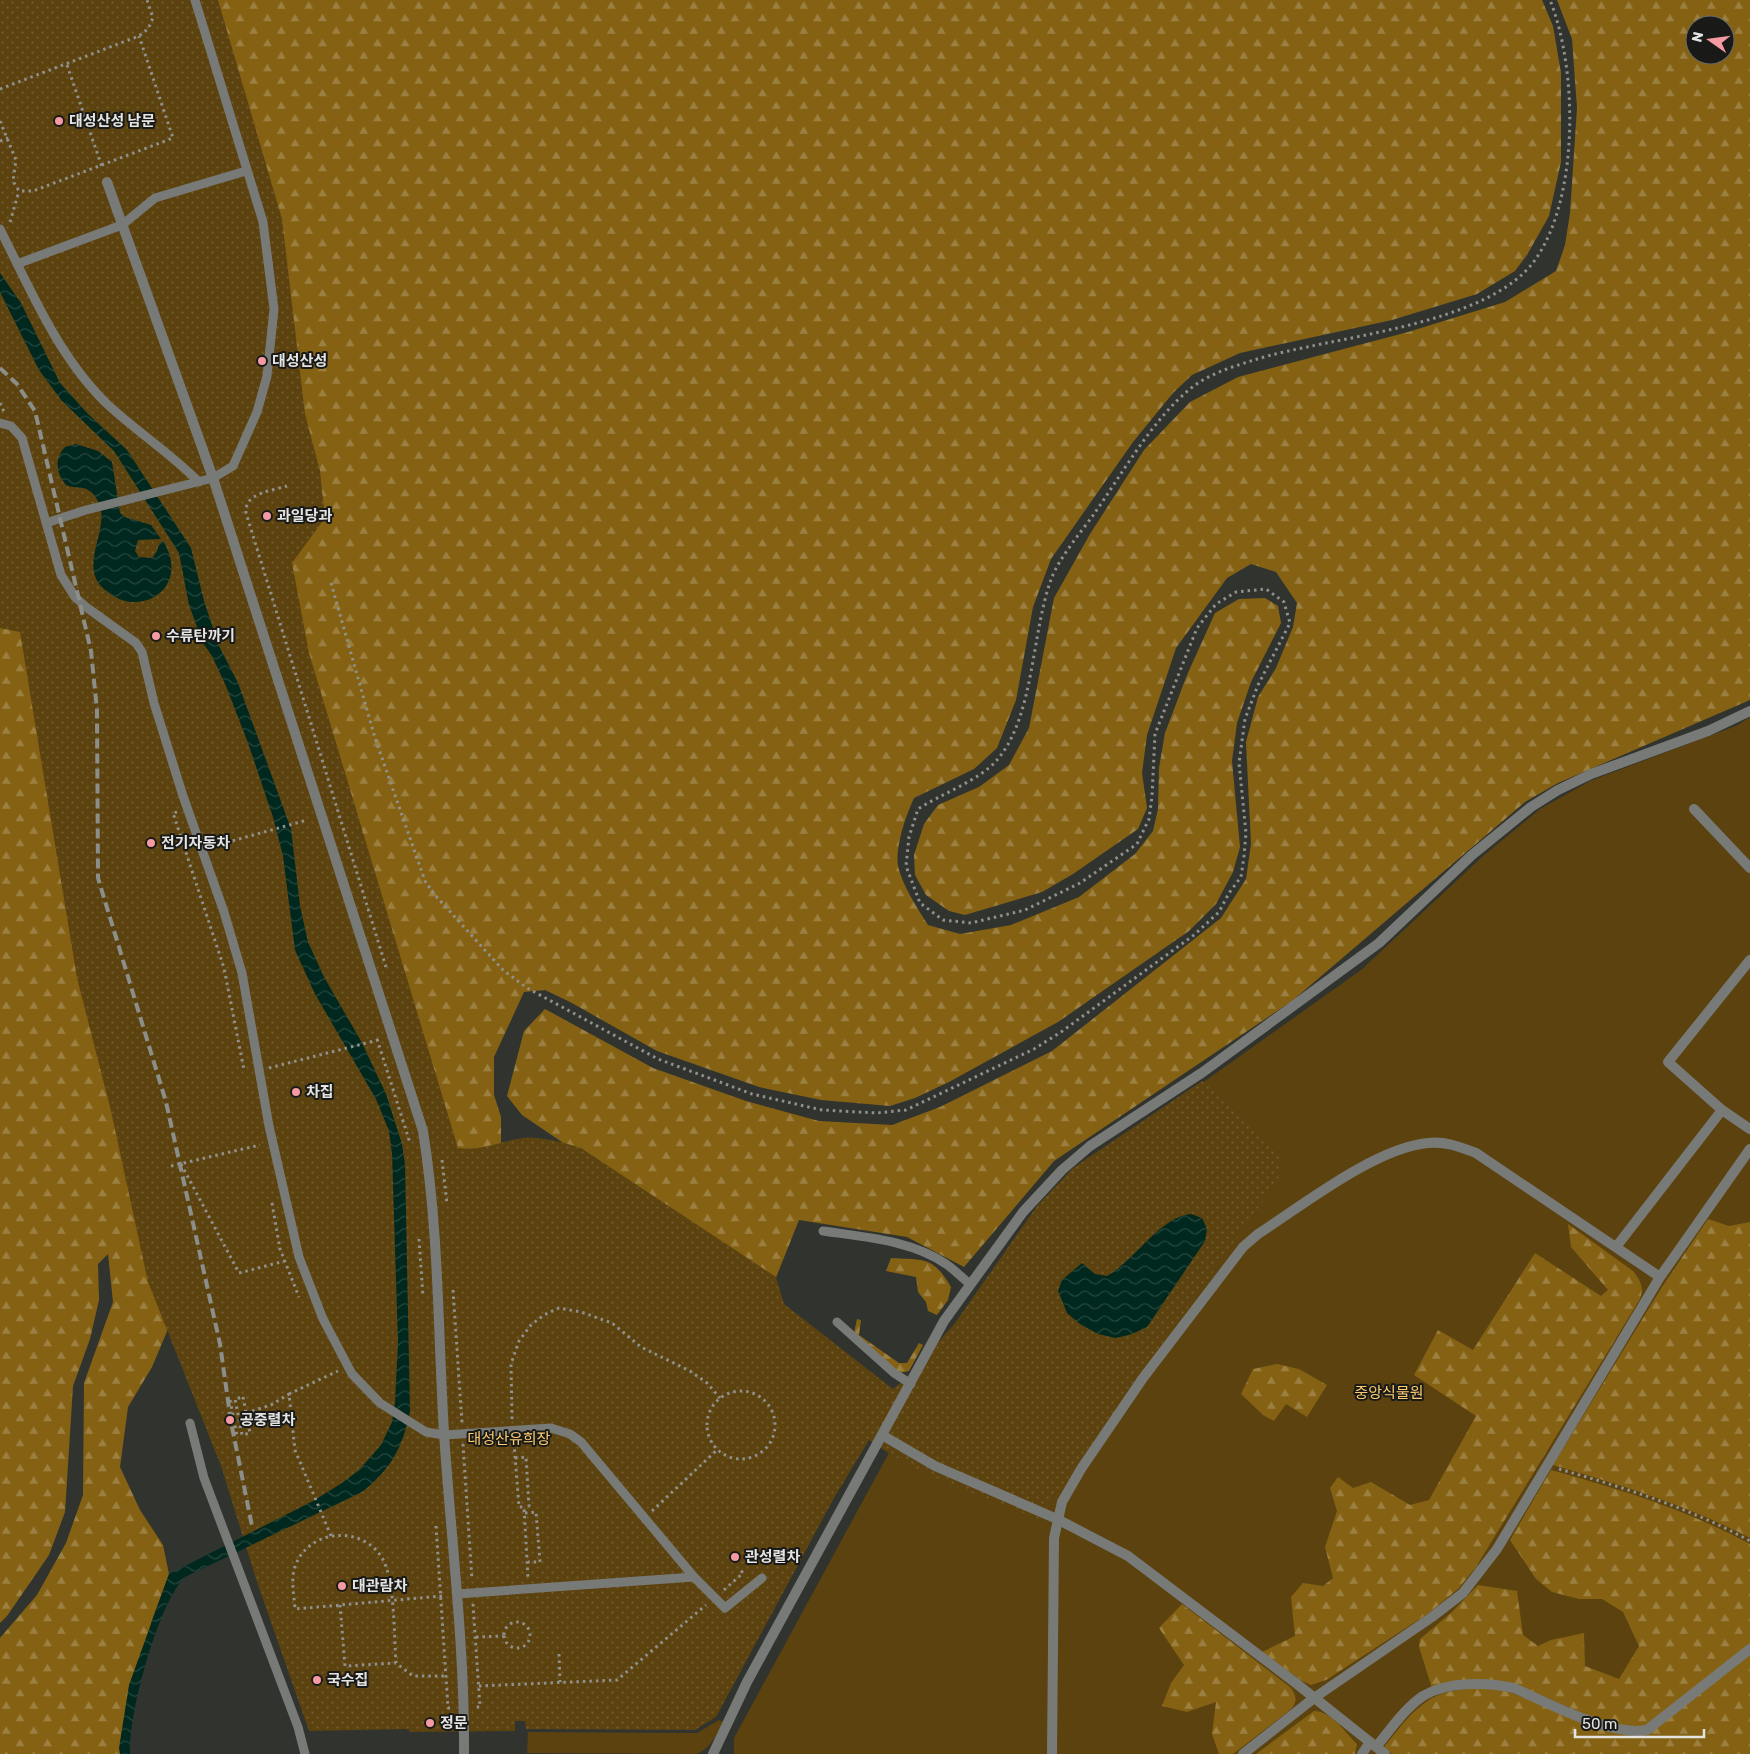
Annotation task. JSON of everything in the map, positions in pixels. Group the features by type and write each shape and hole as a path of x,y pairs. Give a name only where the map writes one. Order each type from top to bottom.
{"street":[{"path":"107,182 213,478 423,1131 432,1198 444,1435 458,1594 464,1708 464,1754"},
{"path":"713,1754 752,1674 944,1321 1023,1212 1076,1158 1090,1146 1210,1066 1379,943 1472,855 1531,807 1558,790 1591,774 1708,731 1750,711"},
{"path":"1694,809 1750,868"},
{"path":"1750,960 1668,1062 1722,1110 1750,1129"},
{"path":"1616,1247 1722,1110"},
{"path":"1052,1754 1054,1564 1056,1519 1062,1502 1081,1469 1138,1386 1243,1247 1258,1234 1356,1169 1410,1146 1430,1143 1454,1144 1476,1153 1660,1277"},
{"path":"1243,1754 1314,1698 1432,1617 1463,1593 1497,1549 1660,1277 1750,1149"},
{"path":"882,1435 935,1466 1056,1519 1128,1556 1385,1754"},
{"path":"1362,1754 1424,1696 1446,1688 1469,1685 1499,1685 1514,1688 1605,1726 1636,1732 1647,1730 1750,1649"}],"lane":[{"path":"46,523 98,507 213,478 233,466 257,412 267,376 270,354 274,310 270,274 262,222 196,0"},
{"path":"17,264 122,225 155,198 246,171"},
{"path":"0,230 56,337 79,372 105,402 179,462 199,482"},
{"path":"0,423 11,426 22,438 61,575 75,597 136,643 142,652 154,703 224,912 242,973 258,1071 286,1208 299,1257 323,1319 348,1366 364,1388 393,1412 426,1432 444,1435 551,1428 570,1434 581,1442 694,1577 725,1608 762,1578"},
{"path":"823,1231 877,1239 917,1249 945,1263 970,1284"},
{"path":"837,1322 894,1373 911,1384"},
{"path":"190,1423 204,1478 298,1727 304,1754"},
{"path":"458,1594 694,1577"}],"path":[{"path":"0,89 139,36 148,29 153,18 147,0"},
{"path":"332,583 375,738 425,881 434,894 503,970 528,988 561,1007 658,1058 752,1094 822,1110 877,1113 906,1110 951,1090 1034,1049 1060,1032 1194,935 1219,912 1229,893 1241,877 1246,834 1239,763 1245,719 1258,685 1290,623 1284,602 1266,589 1236,592 1216,604 1197,628 1154,734 1152,796 1149,819 1137,844 1080,883 1025,910 971,923 943,920 920,902 906,866 909,837 918,809 944,793 971,780 997,761 1019,724 1042,610 1053,574 1159,422 1191,388 1225,369 1288,350 1398,329 1478,303 1512,284 1533,263 1549,238 1559,212 1568,152 1568,93 1564,44 1550,0"},
{"path":"19,191 33,191 173,138 139,36"},
{"path":"67,64 107,182"},
{"path":"0,121 16,160 13,181 19,191 10,222 0,230"},
{"path":"0,141 8,138"},
{"path":"304,811 310,829"},
{"path":"186,855 307,820"},
{"path":"375,1030 411,1150"},
{"path":"258,1071 378,1040"},
{"path":"170,1166 260,1145"},
{"path":"181,1164 239,1273 284,1260"},
{"path":"419,1234 423,1303"},
{"path":"515,1458 526,1457 530,1506 519,1508 515,1458 513,1430 510,1377 514,1353 519,1341 531,1326 551,1310 559,1308 581,1312 612,1323 641,1347 690,1371 707,1383 720,1398"},
{"path":"246,1413 271,1405 289,1394 348,1366"},
{"path":"738,1391 757,1395 771,1408 775,1427 769,1446 754,1458 734,1459 717,1450 711,1442 707,1423 713,1405 720,1398 738,1391"},
{"path":"289,1394 295,1450 331,1536"},
{"path":"243,1397 246,1413 250,1433 242,1435 235,1399 243,1397"},
{"path":"230,1400 237,1436"},
{"path":"234,1418 238,1417"},
{"path":"644,1518 717,1450"},
{"path":"1547,1466 1635,1491 1702,1518 1750,1541"},
{"path":"524,1507 529,1589"},
{"path":"524,1513 536,1512 540,1562 528,1562"},
{"path":"436,1519 448,1708"},
{"path":"396,1663 391,1600 389,1570 377,1550 357,1538 345,1535 331,1536 312,1542 297,1562 293,1574 295,1609 391,1600 440,1596 458,1594"},
{"path":"479,1686 617,1680 744,1573 739,1568"},
{"path":"340,1605 345,1666 396,1663 413,1676 446,1676"},
{"path":"520,1622 529,1629 531,1635 526,1646 514,1649 505,1642 503,1636 508,1625 520,1622"},
{"path":"476,1637 503,1636"},
{"path":"559,1654 560,1682"}],"green space":[{"name":"대성산유희장","path":"0,0 218,0 282,219 305,414 320,471 325,518 292,563 309,653 458,1148 475,1148 515,1139 537,1138 553,1140 581,1148 776,1277 784,1304 893,1389 910,1375 955,1323 1037,1206 1073,1168 1202,1081 1273,1144 1280,1160 1278,1180 1039,1519 930,1475 888,1453 869,1440 834,1498 716,1717 695,1730 526,1729 525,1721 515,1721 515,1731 409,1732 409,1729 309,1731 257,1582 221,1466 148,1282 111,1111 77,978 20,632 0,628"},
{"path":"207,0 1542,0 1553,26 1561,73 1561,162 1549,216 1527,255 1515,271 1477,294 1392,320 1240,353 1192,375 1173,393 1133,442 1051,559 1033,607 1016,700 997,748 974,769 914,798 905,822 897,858 900,874 928,925 960,934 1011,925 1079,897 1135,854 1153,831 1158,809 1159,768 1165,733 1187,675 1215,613 1239,599 1265,598 1278,606 1281,623 1251,682 1237,723 1232,761 1240,847 1233,872 1216,904 1189,931 1058,1022 949,1082 915,1098 890,1106 821,1100 759,1087 657,1051 545,990 524,992 494,1057 494,1095 501,1117 501,1150 458,1175 301,648"},
{"path":"1557,0 1750,0 1750,700 1558,783 1525,802 1292,1001 1054,1161 964,1267 907,1237 799,1220 773,1285 522,1115 507,1096 524,1031 545,1009 653,1068 746,1101 819,1121 892,1125 940,1107 1052,1051 1221,918 1246,879 1251,844 1246,742 1258,697 1276,668 1293,627 1297,603 1276,572 1251,564 1227,578 1176,648 1147,735 1142,773 1147,808 1138,829 1073,874 1042,892 965,915 949,911 926,895 915,875 914,855 924,824 938,805 979,787 1009,765 1029,728 1054,598 1090,534 1144,450 1190,402 1238,377 1408,332 1505,302 1556,271 1565,245 1570,213 1577,108 1572,39"},
{"path":"0,609 35,645 168,1329 152,1367 128,1407 120,1467 140,1510 163,1545 169,1574 152,1620 120,1754 0,1754 0,1638 37,1595 66,1543 83,1495 84,1383 113,1302 108,1254 98,1264 99,1300 90,1339 73,1386 65,1512 49,1555 7,1616 0,1623"},
{"name":"중앙식물원","path":"1750,717 1750,1754 734,1754 734,1738 959,1324 1181,1098 1361,970 1483,856 1540,809 1590,781 1738,725"},
{"path":"1708,1219 1729,1226 1750,1222 1750,1538 1702,1515 1678,1506 1629,1488 1553,1465 1662,1287"},
{"path":"1568,1224 1633,1271 1641,1284 1640,1299 1476,1567 1459,1588 1429,1613 1326,1680 1311,1685 1302,1681 1262,1652 1295,1636 1291,1597 1303,1583 1323,1586 1333,1578 1325,1547 1337,1511 1330,1488 1338,1477 1353,1488 1371,1482 1410,1505 1429,1500 1476,1416 1414,1375 1438,1330 1473,1350 1535,1253 1601,1296 1608,1290 1571,1247"},
{"path":"891,1258 927,1262 939,1270 945,1277 951,1287 948,1300 937,1315 928,1311 926,1302 918,1292 916,1277 886,1271"},
{"path":"857,1319 861,1320 859,1335 899,1363 907,1363 919,1343 923,1345 909,1371 899,1373 854,1333"},
{"path":"1277,1364 1299,1369 1327,1385 1307,1417 1286,1404 1274,1421 1263,1415 1241,1394 1253,1369"},
{"path":"1551,1470 1653,1501 1702,1521 1750,1544 1750,1645 1645,1727 1622,1727 1589,1716 1515,1684 1432,1688 1419,1647 1420,1639 1452,1612 1478,1585 1517,1591 1523,1635 1538,1646 1551,1640 1584,1633 1585,1666 1619,1679 1639,1646 1623,1612 1602,1599 1579,1599 1552,1592 1536,1579 1510,1540"},
{"path":"1182,1604 1290,1687 1294,1693 1295,1702 1290,1710 1233,1754 1219,1754 1212,1734 1216,1702 1187,1712 1162,1706 1171,1683 1184,1665 1159,1628"},
{"path":"1750,1653 1750,1754 1392,1754 1384,1747 1409,1717 1426,1702 1445,1693 1468,1689 1491,1689 1512,1693 1620,1734 1636,1736 1649,1733"},
{"path":"1314,1711 1326,1714 1343,1728 1357,1744 1355,1754 1256,1754"},
{"path":"719,1720 723,1722 712,1741 706,1749 696,1754 527,1753 528,1732 697,1733"}],"water":[{"path":"0,273 21,303 60,383 88,414 127,450 191,548 204,601 219,646 238,683 291,829 300,906 308,942 324,977 361,1041 386,1094 402,1144 405,1165 410,1411 404,1436 388,1466 362,1492 185,1577 165,1610 155,1634 139,1688 130,1754 120,1754 119,1748 129,1685 169,1574 313,1501 342,1483 359,1470 381,1445 392,1422 395,1403 398,1342 392,1154 389,1131 376,1099 315,994 295,950 283,856 273,817 226,686 212,656 203,643 189,605 179,553 114,451 62,401 39,370 0,292"},
{"path":"76,444 98,451 112,462 120,513 125,517 151,525 161,539 138,540 135,551 139,557 152,558 159,544 163,541 170,558 171,574 166,586 156,596 144,601 130,602 115,597 101,586 95,575 93,564 101,526 99,503 88,490 66,485 58,471 58,461 61,452 65,447"},
{"path":"1191,1214 1202,1218 1207,1229 1205,1241 1147,1327 1132,1334 1116,1338 1098,1334 1080,1324 1067,1313 1058,1291 1062,1280 1082,1263 1095,1274 1107,1276 1129,1259 1168,1223 1179,1217"}],"railway":[{"path":"0,368 17,384 35,411 91,651 97,710 98,878 166,1102 220,1344 231,1422 252,1526"}],"place":[{"name":"대성산성 남문","path":"59,121"},
{"name":"대성산성","path":"262,361"},
{"name":"과일당과","path":"267,516"},
{"name":"수류탄까기","path":"156,636"},
{"name":"전기자동차","path":"151,843"},
{"name":"차집","path":"296,1092"},
{"name":"공중렬차","path":"230,1420"},
{"name":"관성렬차","path":"735,1557"},
{"name":"대관람차","path":"342,1586"},
{"name":"국수집","path":"317,1680"},
{"name":"정문","path":"430,1723"}]}
